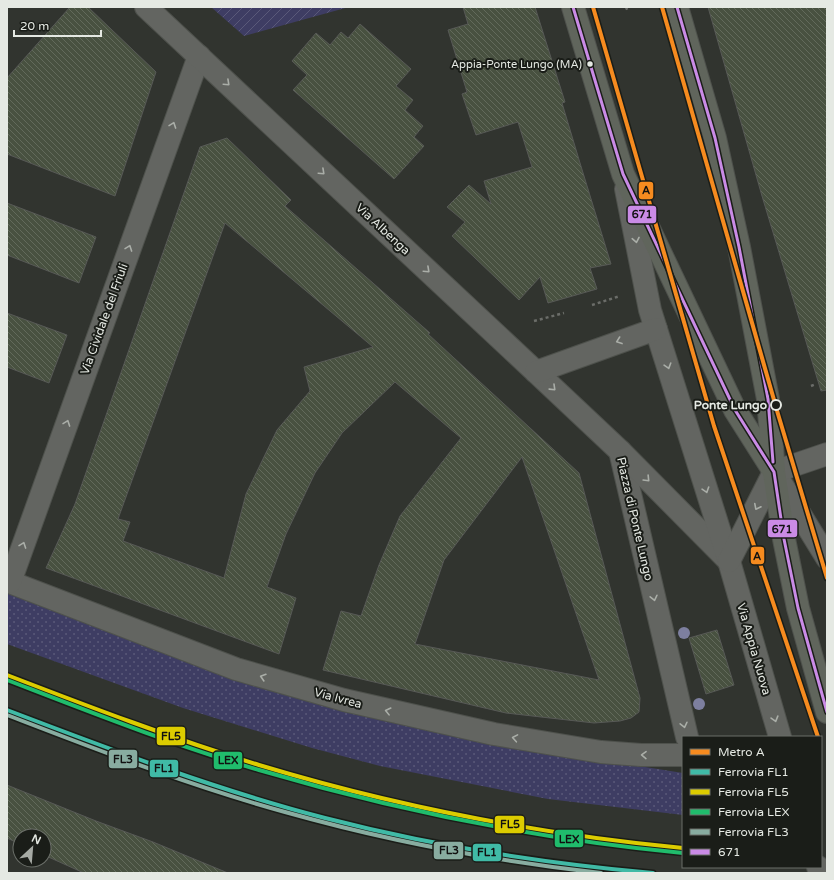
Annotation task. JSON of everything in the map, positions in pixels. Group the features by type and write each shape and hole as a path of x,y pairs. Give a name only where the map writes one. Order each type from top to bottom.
{"main road":[{"path":"573,7 623,174 735,410 774,472"},
{"path":"677,7 715,138 768,399 774,472 784,538 798,608 827,712"}],"street":[{"name":"Via Albenga","path":"146,7 620,451"},
{"name":"Via Cividale del Friuli","path":"8,582 198,56"},
{"path":"623,174 645,290 729,561"},
{"path":"536,372 656,329"},
{"name":"Piazza di Ponte Lungo","path":"620,451 729,561"},
{"name":"Piazza di Ponte Lungo","path":"620,451 687,736"},
{"path":"729,561 774,472 827,454"},
{"path":"774,472 827,558"},
{"name":"Via Appia Nuova","path":"729,561 780,736"},
{"name":"Via Ivrea","path":"8,582 236,669 344,700 494,734 601,752 641,755 682,755"}],"path":[{"path":"626,7 628,12"},
{"path":"592,305 620,296"},
{"path":"534,321 564,313"},
{"path":"811,386 816,384"}],"shaded area":[{"path":"211,7 349,7 244,36"},
{"path":"7,592 462,738 682,773 682,815 548,799 380,766 312,748 183,708 7,644"}],"building":[{"path":"70,7 88,7 156,72 115,196 7,154 7,78"},
{"path":"463,7 535,7 565,102 562,103 611,264 590,268 597,289 548,303 540,277 519,300 452,236 465,222 447,207 469,185 491,204 484,181 532,167 518,122 476,135 462,94 467,92 448,30 468,24"},
{"path":"708,7 827,7 827,390 821,391 762,196"},
{"path":"360,24 411,69 396,86 413,100 405,110 423,126 414,137 424,146 394,179 293,90 307,75 292,61 316,33 330,45 341,32 348,38"},
{"path":"227,138 291,200 285,206 430,333 428,334 579,473 640,698 639,712 631,718 620,721 594,723 506,713 323,670 341,611 361,616 379,565 400,516 461,438 395,382 342,433 315,473 286,534 267,587 296,598 279,654 46,568 75,504 200,147","holes":["225,223 373,347 304,367 310,391 277,430 246,494 224,578 123,541 130,522 118,519","522,457 599,680 415,644 444,560"]},
{"path":"7,203 96,237 79,283 7,255"},
{"path":"7,313 67,335 49,383 7,367"},
{"path":"717,630 734,685 706,694 689,638"},
{"path":"7,785 228,873 84,873 52,859 52,828 12,828 12,840 7,838"}],"metro line":[{"name":"A","path":"593,7 714,426 818,736"},
{"name":"A","path":"662,7 778,414 827,578"}],"rail line":[{"name":"FL5","path":"7,675 164,734 259,765 364,794 522,827 682,848"},
{"name":"LEX","path":"7,680 132,728 195,750 311,785 416,811 469,822 575,840 682,853"},
{"name":"FL1","path":"7,710 205,782 325,818 406,837 529,859 653,873"},
{"name":"FL3","path":"7,715 179,779 285,812 363,832 442,849 601,873"}],"transit line":[{"name":"671","path":"573,7 623,174 735,410 774,472 784,539 798,608 827,712"},
{"name":"671","path":"677,7 715,138 739,247 768,399 773,462"}],"place":[{"name":"Appia-Ponte Lungo (MA)","path":"590,64"},
{"name":"Ponte Lungo","path":"776,405"}]}
